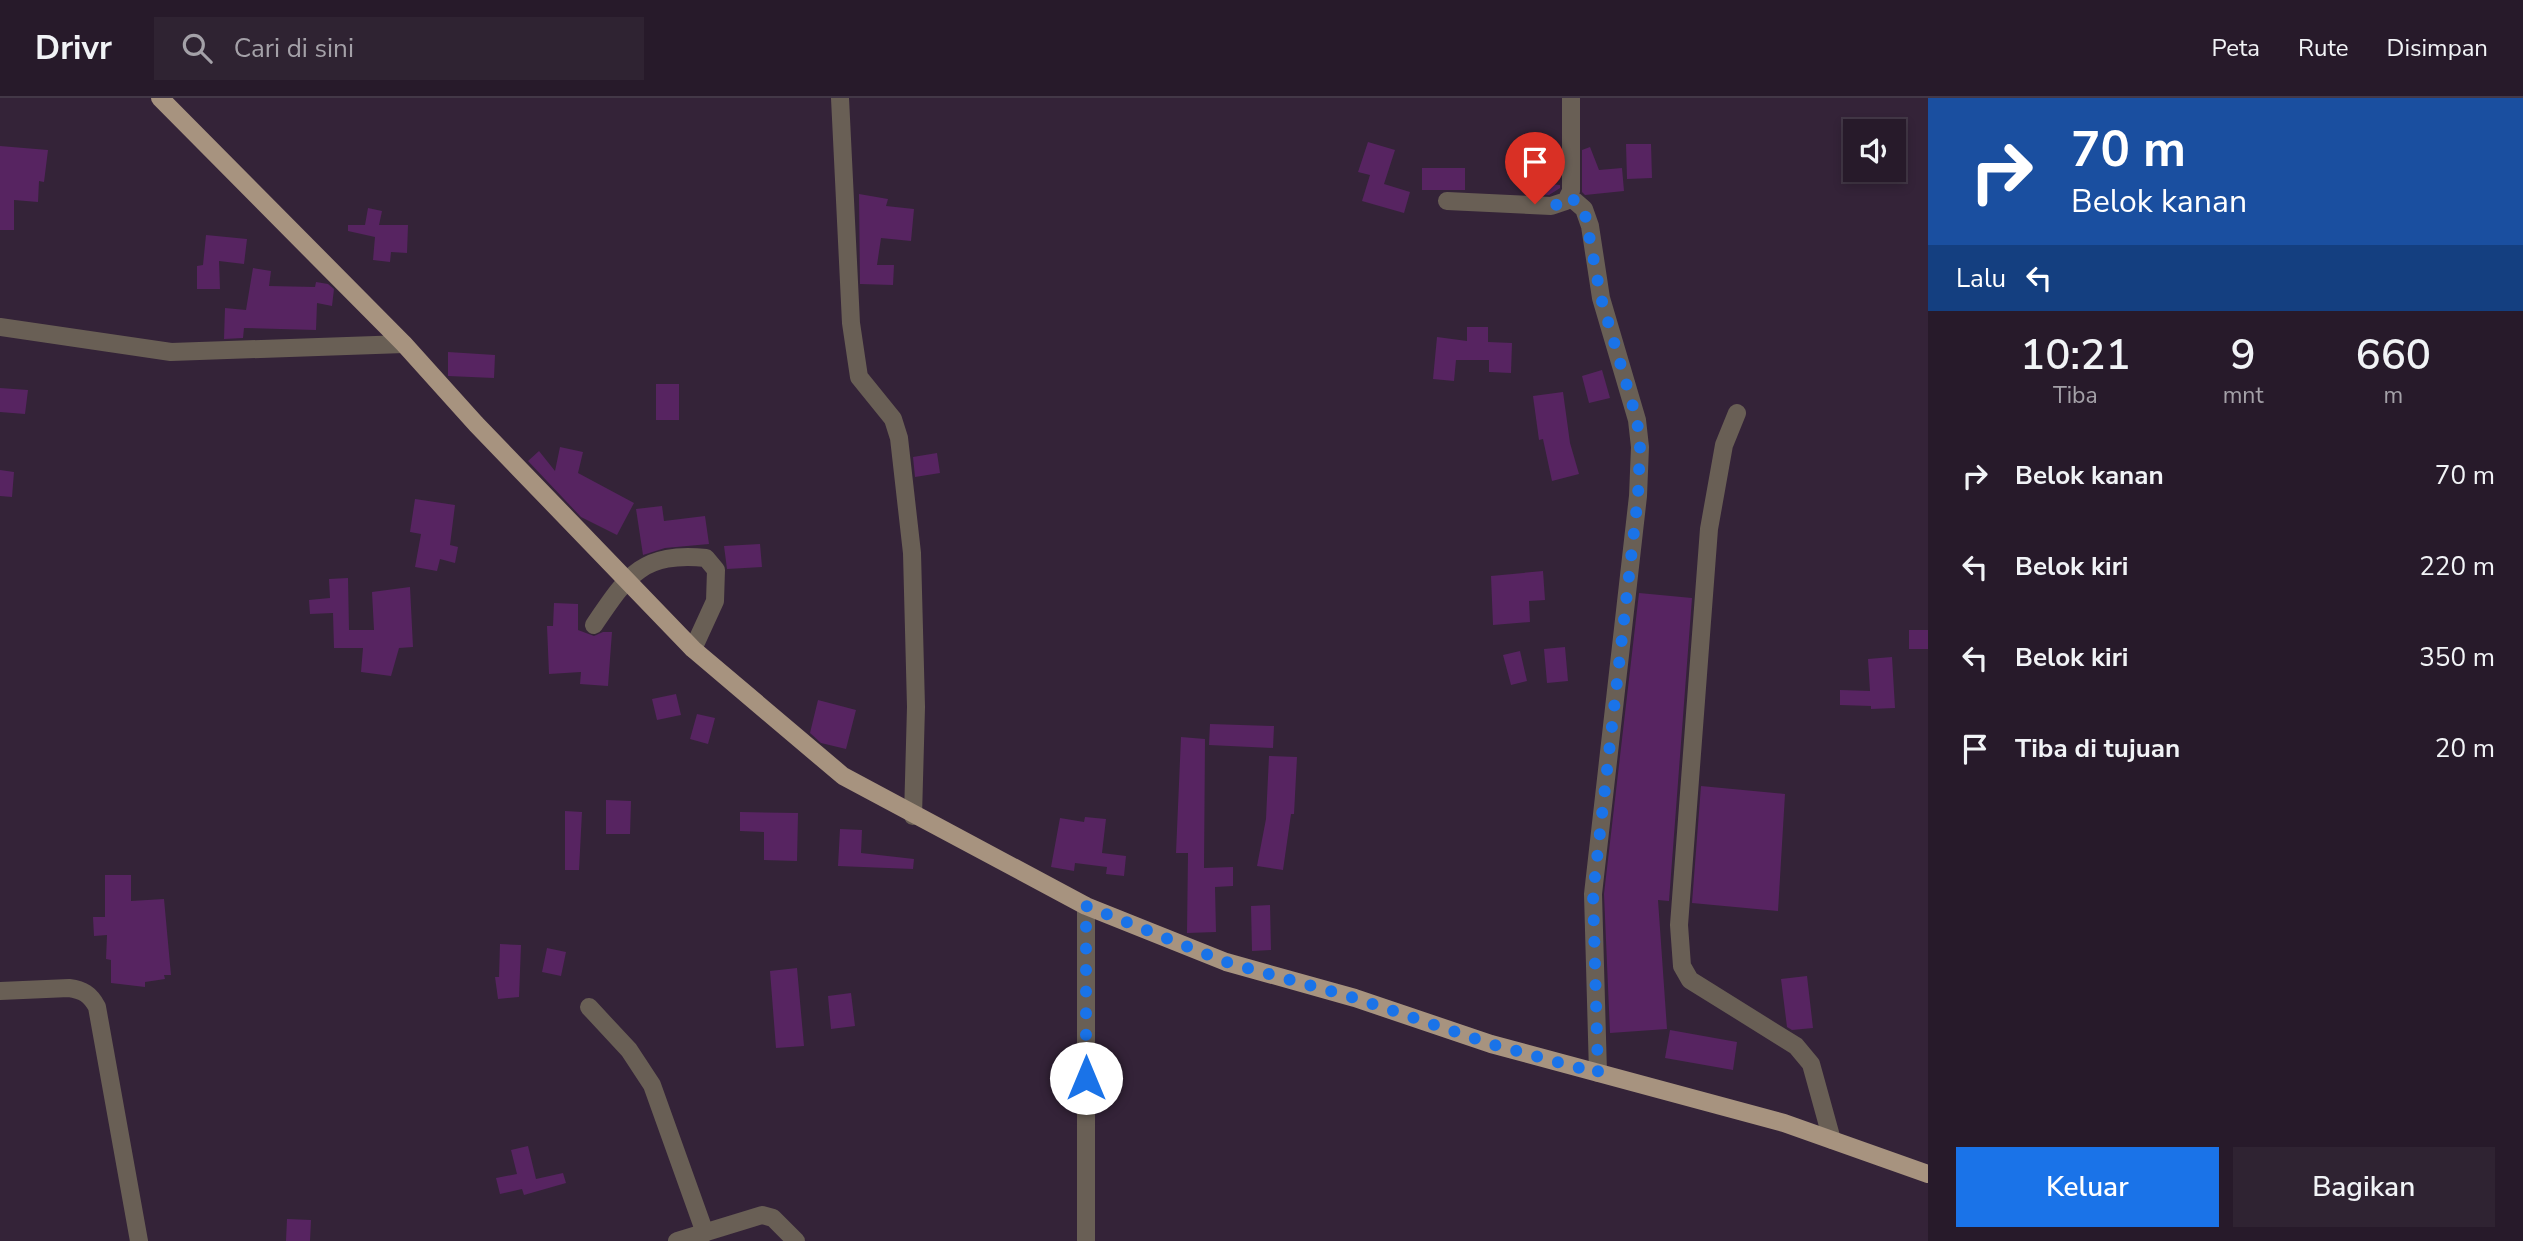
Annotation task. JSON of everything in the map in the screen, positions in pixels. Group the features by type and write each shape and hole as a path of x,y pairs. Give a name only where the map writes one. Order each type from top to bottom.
{"main road":[{"path":"160,98 404,344 626,582 693,649 814,755 843,776 913,816 1086,906 1226,962 1355,998 1491,1044 1784,1123 1928,1174"}],"street":[{"path":"840,98 851,323 856,360 859,377 893,419 899,438 912,553 916,706 913,816"},
{"path":"1569,196 1571,98"},
{"path":"1447,201 1551,206 1569,196"},
{"path":"1569,196 1584,209 1590,226 1601,298 1637,420 1640,447 1638,496 1593,894 1598,1073"},
{"path":"0,327 171,352 404,344"},
{"path":"1737,413 1724,445 1709,529 1679,925 1682,966 1690,980 1717,999 1796,1046 1811,1064 1832,1140"},
{"path":"594,625 626,582 649,563 667,556 706,558 713,563 717,583 715,601 693,649"},
{"path":"1086,906 1086,1241"},
{"path":"0,991 79,989 92,999 97,1007 139,1241"},
{"path":"589,1007 629,1050 652,1084 705,1233"},
{"path":"677,1241 762,1215 773,1218 796,1241"}],"building":[{"path":"1368,142 1395,150 1384,184 1410,192 1404,213 1362,201 1370,175 1358,172"},
{"path":"1626,144 1651,144 1652,178 1627,179"},
{"path":"0,146 48,150 44,182 39,181 38,202 14,200 14,230 0,230"},
{"path":"1590,147 1599,170 1622,168 1624,191 1585,195 1582,192 1582,150"},
{"path":"1422,168 1465,168 1465,190 1422,190"},
{"path":"1541,183 1560,185 1560,188 1549,195 1539,194"},
{"path":"859,194 888,199 886,206 914,209 911,241 881,238 877,265 894,265 893,285 860,284"},
{"path":"368,208 382,211 379,225 408,225 407,253 391,252 390,262 373,260 375,237 348,231 348,225 365,225"},
{"path":"206,235 247,239 244,264 219,261 220,289 197,289 197,266 203,265"},
{"path":"253,268 271,271 269,286 315,287 316,282 328,284 334,289 332,306 317,303 316,330 244,328 243,338 224,339 225,308 246,310"},
{"path":"1467,327 1488,327 1488,342 1512,343 1511,373 1489,372 1489,360 1456,360 1454,381 1433,379 1437,337 1467,341"},
{"path":"448,352 495,355 494,378 448,376"},
{"path":"1602,370 1610,398 1589,403 1582,376"},
{"path":"656,384 679,384 679,420 656,420"},
{"path":"0,388 28,390 25,414 0,412"},
{"path":"1563,392 1570,443 1579,474 1552,481 1543,439 1539,440 1533,396"},
{"path":"560,447 583,452 578,473 634,503 617,535 581,517 528,461 539,451 555,471"},
{"path":"937,453 940,473 915,477 913,457"},
{"path":"0,470 14,472 12,497 0,496"},
{"path":"415,499 455,505 450,545 458,547 455,563 440,559 437,571 415,567 421,534 410,532"},
{"path":"662,506 664,521 705,516 709,544 665,548 643,555 636,509"},
{"path":"760,544 762,567 727,569 724,546"},
{"path":"1543,571 1545,600 1529,601 1530,622 1493,625 1491,576"},
{"path":"348,578 349,630 374,630 372,592 410,587 413,647 399,648 391,676 361,672 363,648 334,648 333,613 310,614 309,600 330,598 329,579"},
{"path":"1639,593 1692,598 1669,901 1658,900 1667,1029 1610,1033 1604,894"},
{"path":"554,603 578,604 578,630 594,636 612,632 608,686 580,684 581,672 549,674 547,626 553,626"},
{"path":"1909,630 1928,630 1928,649 1909,649"},
{"path":"1565,647 1568,681 1547,683 1544,649"},
{"path":"1520,651 1527,681 1511,685 1503,655"},
{"path":"1892,657 1895,708 1871,709 1871,706 1840,705 1840,690 1870,691 1868,659"},
{"path":"676,694 681,715 657,720 652,699"},
{"path":"818,700 856,710 846,749 821,743 810,733"},
{"path":"697,714 715,718 708,744 690,739"},
{"path":"1210,724 1274,726 1273,748 1209,745"},
{"path":"1181,737 1205,739 1204,868 1233,867 1233,886 1215,887 1216,932 1187,933 1188,853 1176,853"},
{"path":"1269,756 1297,757 1294,814 1291,814 1283,870 1257,866 1266,819"},
{"path":"1701,786 1785,794 1778,911 1692,903"},
{"path":"606,800 631,801 630,834 606,834"},
{"path":"565,811 582,812 579,870 565,870"},
{"path":"740,812 798,813 797,861 764,860 764,832 740,831"},
{"path":"1085,817 1106,819 1102,853 1126,856 1124,876 1106,874 1107,867 1075,863 1074,871 1051,867 1060,818 1084,822"},
{"path":"840,829 862,830 861,853 914,859 913,869 838,866"},
{"path":"105,875 131,875 131,901 164,899 171,975 164,975 165,979 145,982 145,987 111,983 111,960 106,959 107,935 94,936 93,917 105,917"},
{"path":"1270,905 1271,950 1252,951 1251,906"},
{"path":"500,944 521,945 519,997 498,999 495,977 499,977"},
{"path":"547,948 566,952 561,976 542,972"},
{"path":"797,968 804,1046 776,1048 770,971"},
{"path":"1807,976 1813,1028 1792,1030 1787,1027 1781,979"},
{"path":"851,993 855,1026 831,1029 828,996"},
{"path":"1670,1030 1737,1042 1733,1070 1665,1058"},
{"path":"528,1146 536,1179 563,1173 566,1183 524,1195 522,1189 500,1194 496,1178 517,1174 511,1150"},
{"path":"287,1219 311,1220 310,1241 286,1241"}],"route":[{"path":"1086,1078 1086,906 1147,933 1226,962 1355,998 1491,1044 1598,1073 1593,894 1638,496 1640,447 1637,420 1601,298 1590,226 1584,209 1569,196 1566,201 1556,205 1535,204"}]}
